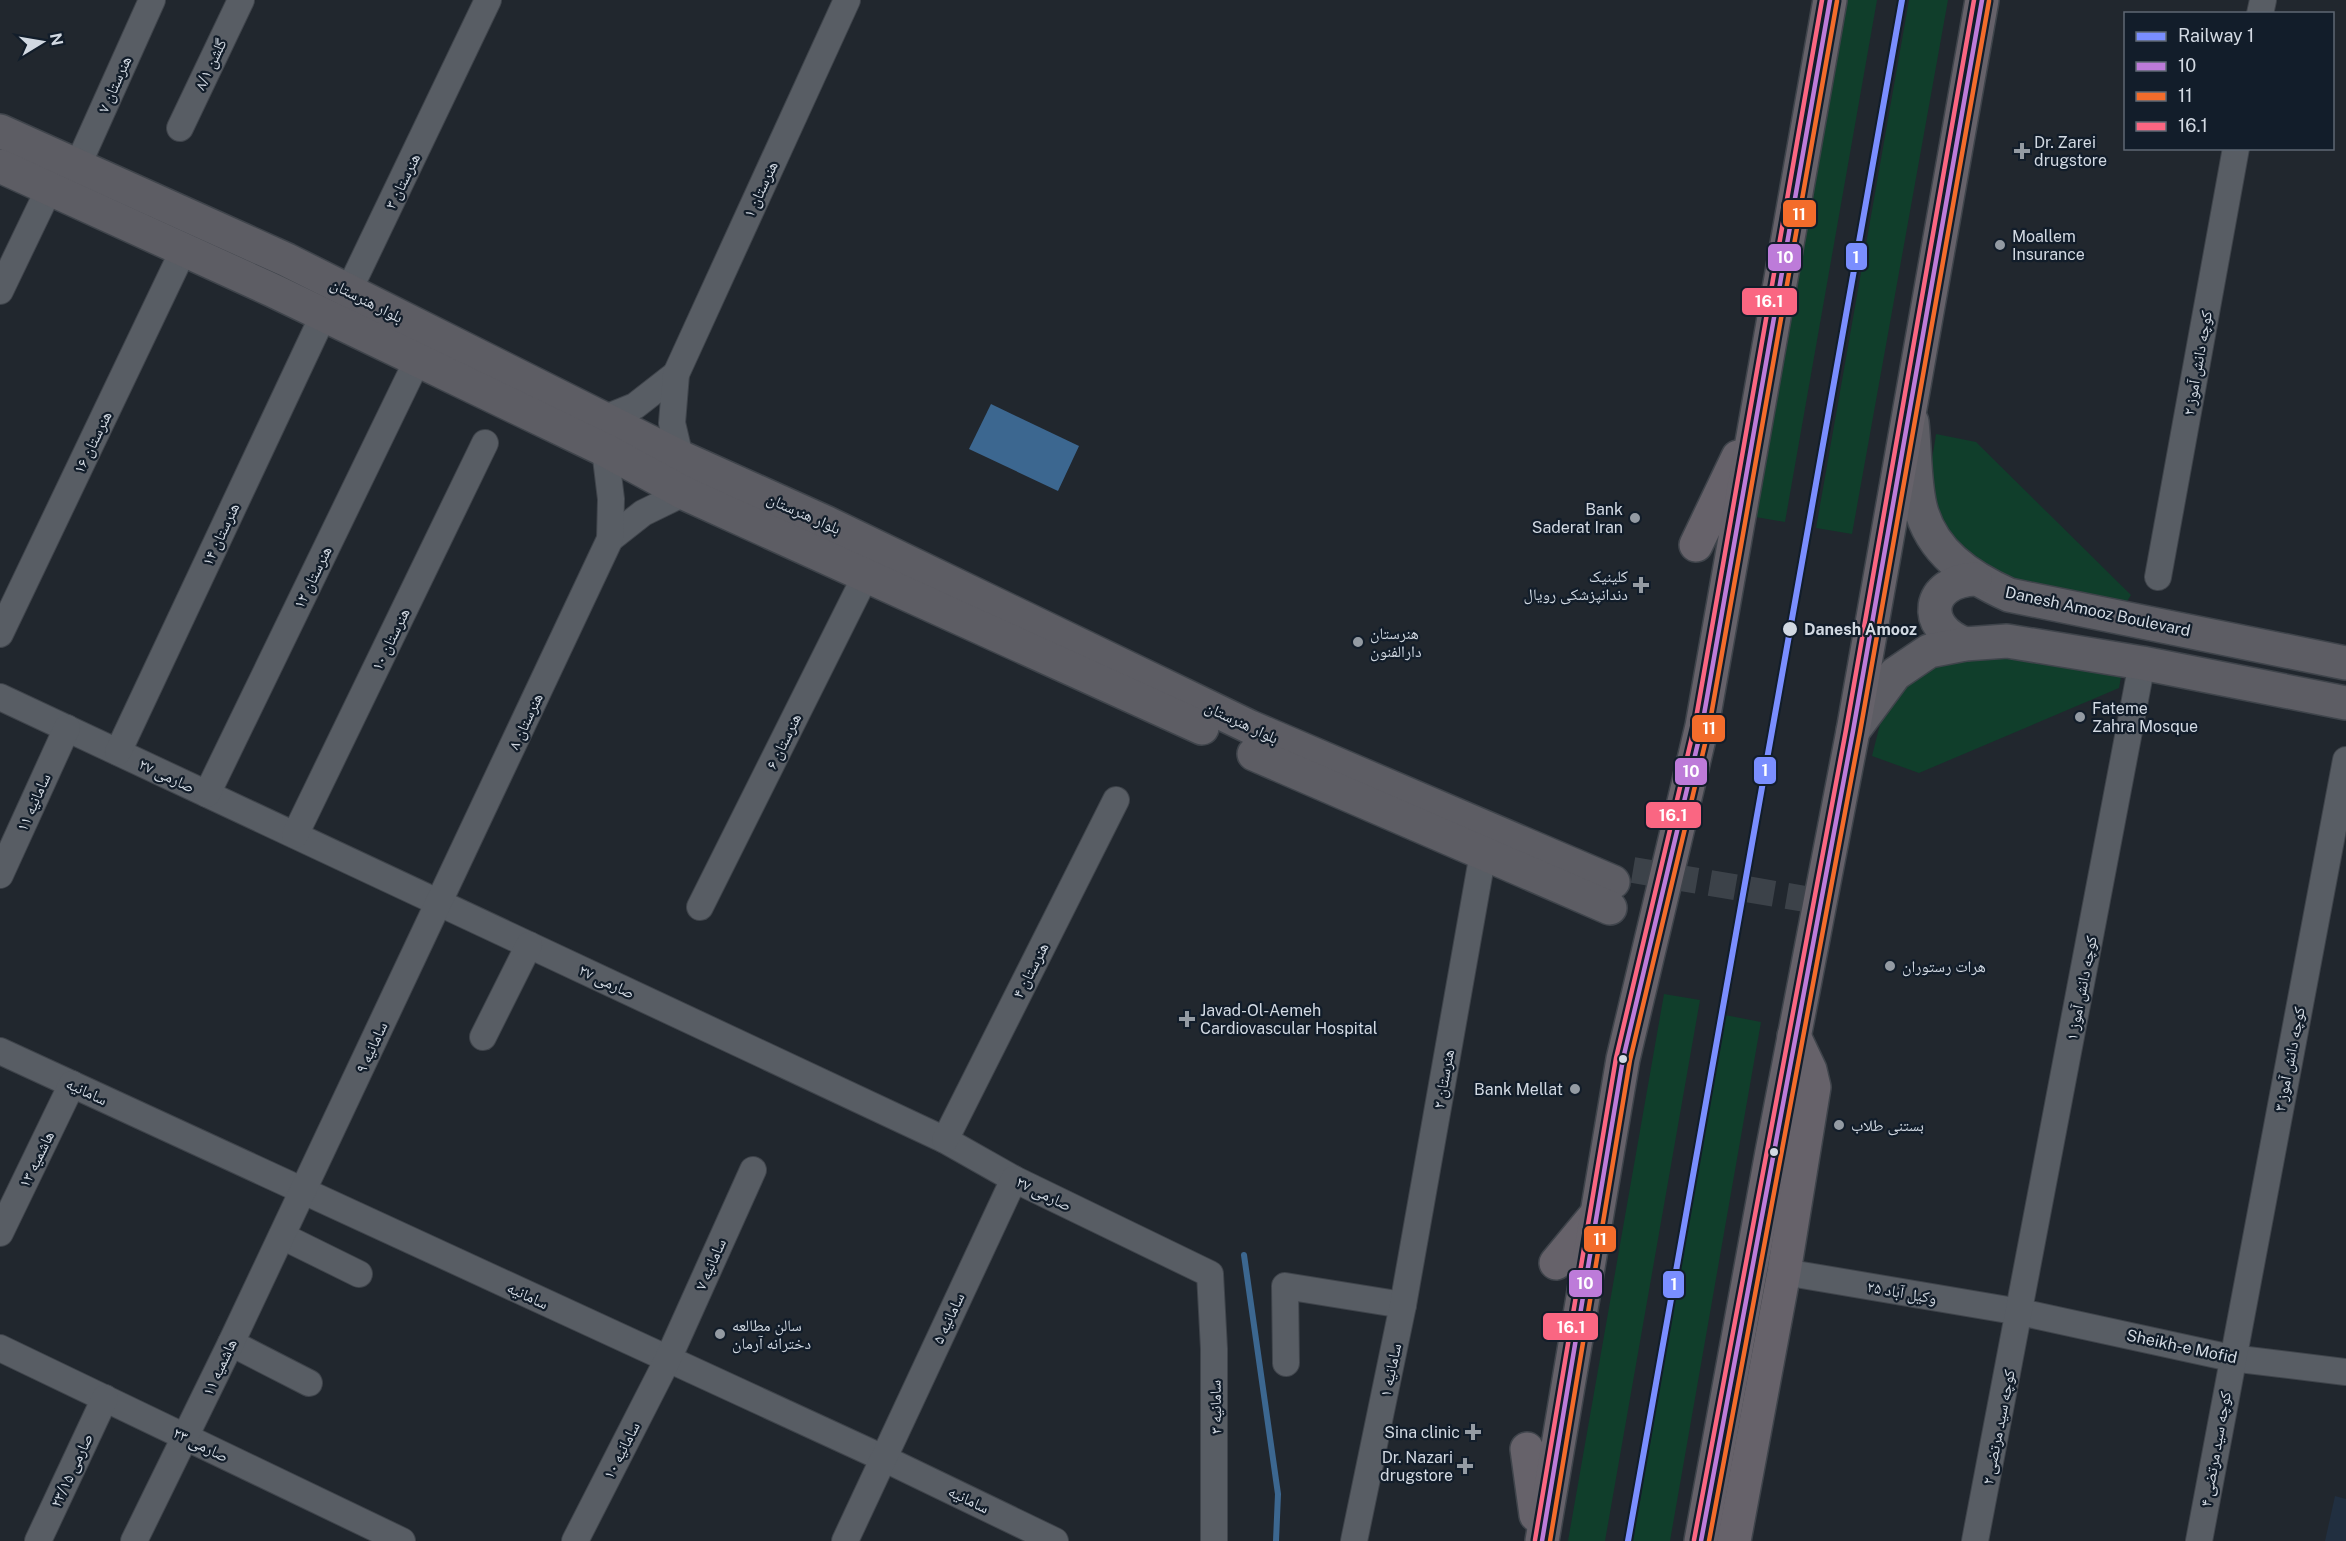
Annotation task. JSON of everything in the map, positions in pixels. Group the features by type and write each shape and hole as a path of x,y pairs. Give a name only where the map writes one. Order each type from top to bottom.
{"highway":[{"path":"1540,1541 1623,1059 1702,726 1830,0"},
{"path":"1701,1541 1794,1036 1854,730 1982,0"},
{"path":"1696,545 1756,417"},
{"path":"1734,1541 1784,1272 1814,1087 1810,1070 1794,1036"},
{"path":"1556,1263 1596,1215"},
{"path":"1527,1449 1540,1541"}],"main road":[{"name":"بلوار هنرستان","path":"0,131 349,290 604,434 684,493 812,553 866,574 1246,750 1484,853 1611,895 1250,727 827,523 680,457 604,434 417,361 272,290 0,166"},
{"path":"272,290 287,260"},
{"name":"Danesh Amooz Boulevard","path":"1910,402 1920,507 1940,548 1975,579 2009,595 2346,663"},
{"path":"812,553 827,523"},
{"path":"1965,644 1948,637 1937,623 1935,606 1943,590 1957,580 1975,579"},
{"path":"1854,730 1895,674 1929,651 1965,644 2007,641 2142,663 2346,703"}],"street":[{"name":"هنرستان ۷","path":"77,167 152,0"},
{"name":"گلشن ۸/۱","path":"180,128 241,0"},
{"name":"هنرستان ۳","path":"349,290 488,0"},
{"name":"هنرستان ۱","path":"680,457 672,423 676,374 843,1"},
{"name":"کوچه دانش آموز ۲","path":"2158,577 2236,150"},
{"path":"0,291 49,189"},
{"name":"هنرستان ۱۶","path":"0,634 183,251"},
{"name":"هنرستان ۱۴","path":"118,752 323,316"},
{"name":"هنرستان ۱۲","path":"207,794 417,361"},
{"name":"هنرستان ۱","path":"604,434 676,374"},
{"name":"هنرستان ۸","path":"439,903 610,539 611,499 604,434"},
{"name":"هنرستان ۱۰","path":"295,835 484,443"},
{"name":"هنرستان ۸","path":"610,539 643,513 684,493"},
{"name":"هنرستان ۶","path":"700,907 866,574"},
{"name":"کوچه دانش آموز ۱","path":"2020,1312 2142,663"},
{"name":"صارمی ۲۷","path":"0,697 945,1140 1014,1179 1210,1274"},
{"name":"سامانیه ۱۱","path":"0,875 67,728"},
{"name":"کوچه دانش آموز ۳","path":"2231,1358 2346,760"},
{"name":"هنرستان ۴","path":"945,1140 1116,800"},
{"name":"هنرستان ۲","path":"1403,1305 1484,853"},
{"name":"سامانیه ۹","path":"302,1192 439,903"},
{"path":"483,1037 529,945"},
{"name":"سامانیه","path":"0,1051 883,1458 1040,1538"},
{"name":"هاشمیه ۱۳","path":"0,1233 72,1084"},
{"name":"سامانیه ۷","path":"668,1359 753,1170"},
{"name":"سامانیه ۵","path":"845,1541 1014,1179"},
{"name":"هاشمیه ۱۱","path":"134,1541 302,1192"},
{"path":"282,1236 359,1274"},
{"name":"۲۵ وکیل آباد","path":"1784,1272 2020,1312"},
{"name":"سامانیه ۳","path":"1210,1274 1214,1349 1214,1541"},
{"path":"1286,1363 1285,1286 1403,1305"},
{"name":"سامانیه ۱","path":"1354,1541 1403,1305"},
{"name":"Sheikh-e Mofid","path":"2020,1312 2231,1358 2346,1372"},
{"name":"کوچه سید مرتضی ۲","path":"1975,1541 2020,1312"},
{"path":"231,1343 309,1383"},
{"name":"صارمی ۲۳","path":"0,1348 402,1541"},
{"name":"کوچه سید مرتضی ۴","path":"2199,1541 2231,1358"},
{"name":"سامانیه ۱۰","path":"575,1541 668,1359"},
{"name":"صارمی ۲۳/۱۵","path":"38,1541 105,1398"}],"shaded area":[{"path":"2335,1496 2346,1499 2346,1541 2325,1541"}],"green space":[{"path":"1841,0 1877,0 1785,522 1750,516"},
{"path":"1909,0 1948,0 1852,534 1816,528"},
{"path":"1936,434 1976,442 2131,595 2126,603 2068,593 2008,577 1981,564 1958,548 1941,525 1930,497 1930,475"},
{"path":"2000,657 2121,677 2119,688 1919,773 1872,756 1881,720 1908,680 1935,664 1965,658"},
{"path":"1664,994 1700,1000 1605,1541 1568,1541"},
{"path":"1725,1015 1761,1022 1670,1541 1633,1541"}],"water":[{"path":"991,404 1079,446 1058,491 969,449"}],"waterway":[{"path":"1244,1255 1278,1494 1276,1541"}],"tunnel":[{"path":"1633,870 1835,904"}],"rail line":[{"name":"1","path":"1628,1541 1902,0"}],"transit line":[{"name":"16.1","path":"1535,1540 1616,1058 1695,724 1822,0"},
{"name":"10","path":"1542,1541 1623,1059 1702,726 1830,0"},
{"name":"16.1","path":"1694,1540 1846,730 1974,0"},
{"name":"10","path":"1701,1541 1853,731 1982,0"},
{"name":"11","path":"1550,1541 1630,1060 1709,727 1837,1"},
{"name":"11","path":"1709,1541 1860,732 1989,1"}],"place":[{"name":"Dr. Zarei drugstore","path":"2022,151"},
{"name":"Moallem Insurance","path":"2000,245"},
{"name":"Bank Saderat Iran","path":"1635,518"},
{"name":"کلینیک دندانپزشکی رویال","path":"1641,585"},
{"name":"Danesh Amooz","path":"1790,629"},
{"name":"هنرستان دارالفنون","path":"1358,642"},
{"name":"Fateme Zahra Mosque","path":"2080,717"},
{"name":"هرات رستوران","path":"1890,966"},
{"name":"Javad-Ol-Aemeh Cardiovascular Hospital","path":"1187,1019"},
{"name":"Bank Mellat","path":"1575,1089"},
{"name":"بستنی طلاب","path":"1839,1125"},
{"name":"سالن مطالعه دخترانه آرمان","path":"720,1334"},
{"name":"Sina clinic","path":"1473,1432"},
{"name":"Dr. Nazari drugstore","path":"1465,1466"}]}
